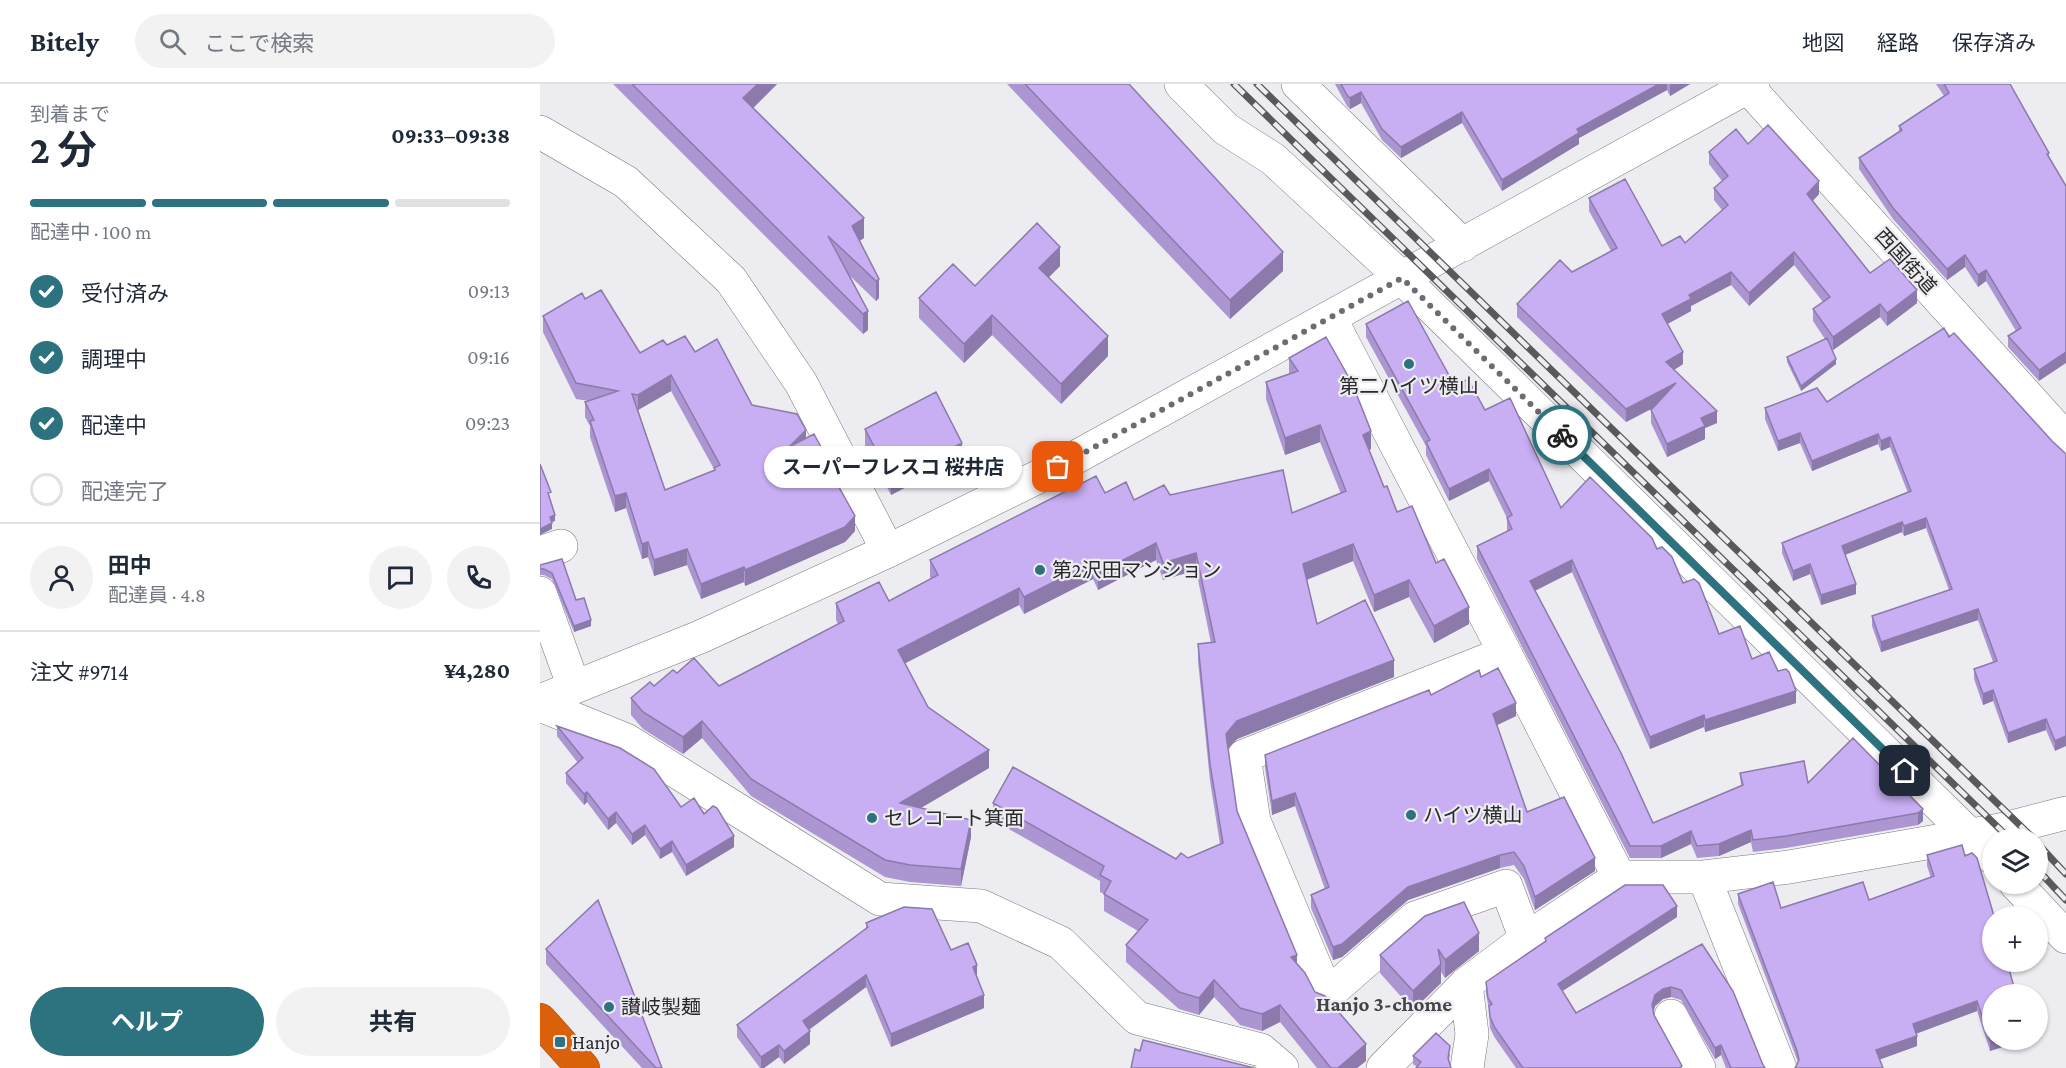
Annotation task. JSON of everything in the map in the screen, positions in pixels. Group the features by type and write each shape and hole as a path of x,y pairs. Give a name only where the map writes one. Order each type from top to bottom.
{"highway":[{"path":"540,1020 583,1068"}],"street":[{"path":"1181,84 1226,129 1273,159 1402,278 1982,846"},
{"path":"1298,84 1463,245"},
{"path":"540,703 699,637 888,551 1058,467 1749,85"},
{"name":"西国街道","path":"1749,85 2066,439"},
{"path":"540,132 626,182 731,280 801,383 888,551"},
{"path":"1329,318 1505,653 1619,877"},
{"path":"540,593 574,687"},
{"path":"1505,653 1244,756 1254,821 1327,995 1415,918 1506,886 1526,939"},
{"path":"540,703 626,740 880,899 981,906 1061,943 1137,1018 1261,1050 1282,1068"},
{"path":"2028,828 2066,813"},
{"path":"1383,1068 1466,984 1526,939 1619,877 1704,877 1982,846"},
{"path":"1704,877 1780,1068"},
{"path":"2025,894 2066,937"},
{"path":"1466,984 1472,1034 1467,1068"},
{"path":"1671,1016 1699,1068"}],"building":[{"path":"632,84 758,84 743,98 864,218 852,226 879,279 876,281 828,236 868,311 863,314"},
{"path":"1025,84 1129,84 1283,252 1230,300"},
{"path":"1341,84 1659,84 1577,129 1579,133 1502,180 1462,112 1401,147 1382,129 1361,92 1350,98"},
{"path":"1944,84 2010,84 2066,186 2066,352 2039,370 2008,336 2021,328 1986,270 1978,275 1965,255 1947,269 1893,208 1859,158 1902,130 1899,126 1949,93"},
{"path":"1768,125 1819,181 1807,194 1870,273 1890,259 1917,290 1887,313 1880,304 1833,337 1813,309 1830,297 1794,252 1749,293 1731,272 1689,295 1691,299 1662,314 1683,352 1666,362 1717,411 1701,418 1705,426 1667,444 1651,410 1676,383 1626,409 1517,304 1560,260 1572,272 1617,248 1589,198 1625,179 1662,246 1680,236 1685,243 1728,205 1714,188 1728,176 1709,152 1736,129 1748,144"},
{"path":"1037,223 1060,247 1039,268 1108,336 1061,384 992,315 964,344 919,298 953,264 975,286"},
{"path":"601,290 640,353 663,340 667,345 685,336 695,352 717,339 752,405 797,414 806,430 789,447 814,434 821,447 809,458 820,453 855,516 845,527 745,570 744,567 701,584 687,549 654,560 648,542 642,544 626,493 615,496 590,421 594,420 585,402 618,391 576,383 543,316 582,293 585,299","holes":["671,375 720,465 714,468 715,470 665,490 632,394 638,395"]},
{"path":"1408,301 1455,386 1468,379 1485,410 1510,398 1561,508 1590,477 1652,538 1657,549 1662,547 1672,557 1683,583 1694,579 1699,583 1719,634 1740,626 1752,659 1769,652 1778,671 1786,669 1789,672 1796,691 1705,720 1704,715 1650,737 1572,560 1530,581 1621,753 1653,823 1743,785 1740,773 1804,761 1808,783 1853,738 1923,809 1918,813 1786,836 1753,840 1751,830 1719,844 1697,846 1691,831 1661,846 1630,846 1477,546 1512,529 1507,518 1512,515 1489,469 1449,489 1426,442 1430,440 1366,324"},
{"path":"1944,328 1949,337 1954,333 2066,454 2066,736 2055,741 2046,719 2008,733 1993,690 1983,694 1974,669 1997,661 1978,609 1881,642 1872,616 1952,589 1926,518 1904,526 1902,522 1842,546 1856,584 1821,595 1810,564 1793,571 1782,543 1911,491 1890,437 1881,441 1878,434 1812,461 1800,433 1778,441 1765,408 1817,388 1827,402"},
{"path":"1326,337 1352,383 1371,431 1363,435 1397,512 1412,506 1436,563 1444,559 1469,607 1434,626 1409,580 1374,595 1353,544 1303,564 1317,624 1365,600 1394,660 1237,721 1226,734 1237,811 1297,955 1291,957 1305,973 1315,992 1325,996 1366,1044 1338,1068 1331,1068 1280,1005 1262,1014 1240,1008 1214,980 1199,998 1179,992 1126,945 1148,920 1104,894 1111,881 1100,875 1104,866 993,803 1013,767 1176,859 1181,853 1188,858 1223,843 1210,764 1198,644 1215,642 1196,553 1163,563 1156,543 1098,573 1093,562 1024,597 1019,588 898,650 928,707 989,750 900,803 971,820 961,869 910,865 885,860 751,779 702,721 683,737 643,712 631,698 650,682 654,686 673,670 677,673 694,658 719,686 844,621 836,603 879,582 889,601 938,575 930,560 1096,476 1105,493 1126,482 1134,500 1164,485 1170,495 1283,470 1292,513 1346,491 1320,425 1285,438 1266,382 1298,371 1289,358"},
{"path":"1827,338 1836,359 1801,386 1787,357"},
{"path":"936,392 962,443 891,479 865,429"},
{"path":"540,464 551,492 548,493 555,515 550,517 552,523 540,529"},
{"path":"562,559 576,600 584,598 591,620 574,626 552,573 540,569 540,565"},
{"path":"1498,668 1516,703 1493,714 1527,812 1564,797 1595,858 1535,897 1524,866 1514,852 1500,855 1408,887 1342,944 1333,947 1311,895 1329,887 1295,793 1272,801 1265,755 1429,690 1431,695 1479,670 1481,677"},
{"path":"557,726 620,748 654,769 681,807 694,798 704,814 713,806 717,808 734,836 686,865 672,841 660,849 645,825 632,834 616,812 608,819 587,792 584,794 566,773 583,758"},
{"path":"1962,845 1965,856 1972,853 1977,858 1982,875 1982,894 1988,894 1991,906 1982,906 1982,972 2010,972 2013,984 1982,984 1982,1016 1977,1001 1913,1024 1917,1036 1876,1050 1883,1068 1795,1068 1799,1060 1797,1051 1738,894 1773,882 1781,908 1863,882 1869,900 1934,876 1927,855"},
{"path":"1625,885 1663,885 1677,906 1558,984 1576,1013 1702,944 1733,991 1765,1068 1731,1068 1721,1045 1715,1048 1681,990 1671,987 1655,995 1652,1005 1654,1015 1682,1066 1679,1068 1523,1068 1490,1017 1489,1006 1492,1004 1488,998 1486,982 1546,941 1545,938"},
{"name":"讃岐製麺","path":"598,900 662,1068 656,1068 546,949"},
{"path":"1464,902 1479,933 1445,960 1438,949 1441,964 1413,991 1380,955 1425,916"},
{"path":"904,907 932,909 951,950 968,943 977,965 973,967 984,995 891,1034 866,975 803,1021 810,1031 784,1051 779,1045 761,1057 737,1025 868,927 866,923"},
{"path":"1436,1033 1450,1046 1448,1058 1451,1068 1416,1068 1421,1062 1413,1056"},
{"path":"1143,1040 1254,1068 1131,1068 1135,1049 1140,1051"}],"railway":[{"path":"1234,84 1999,828"},
{"path":"1257,84 2023,828"},
{"path":"2048,855 2066,874"},
{"path":"2048,881 2066,900"}],"way so far":[{"path":"1058,467 1402,278 1562,435"}],"place":[{"name":"第二ハイツ横山","path":"1409,364"},
{"name":"スーパーフレスコ 桜井店","path":"1058,467"},
{"name":"第2沢田マンション","path":"1040,570"},
{"name":"ハイツ横山","path":"1411,815"},
{"name":"セレコート箕面","path":"872,818"},
{"name":"讃岐製麺","path":"609,1007"},
{"name":"Hanjo","path":"560,1042"}],"district":[{"name":"Hanjo 3-chome","path":"1384,1004"}],"route":[{"path":"1562,435 1905,771"}]}
